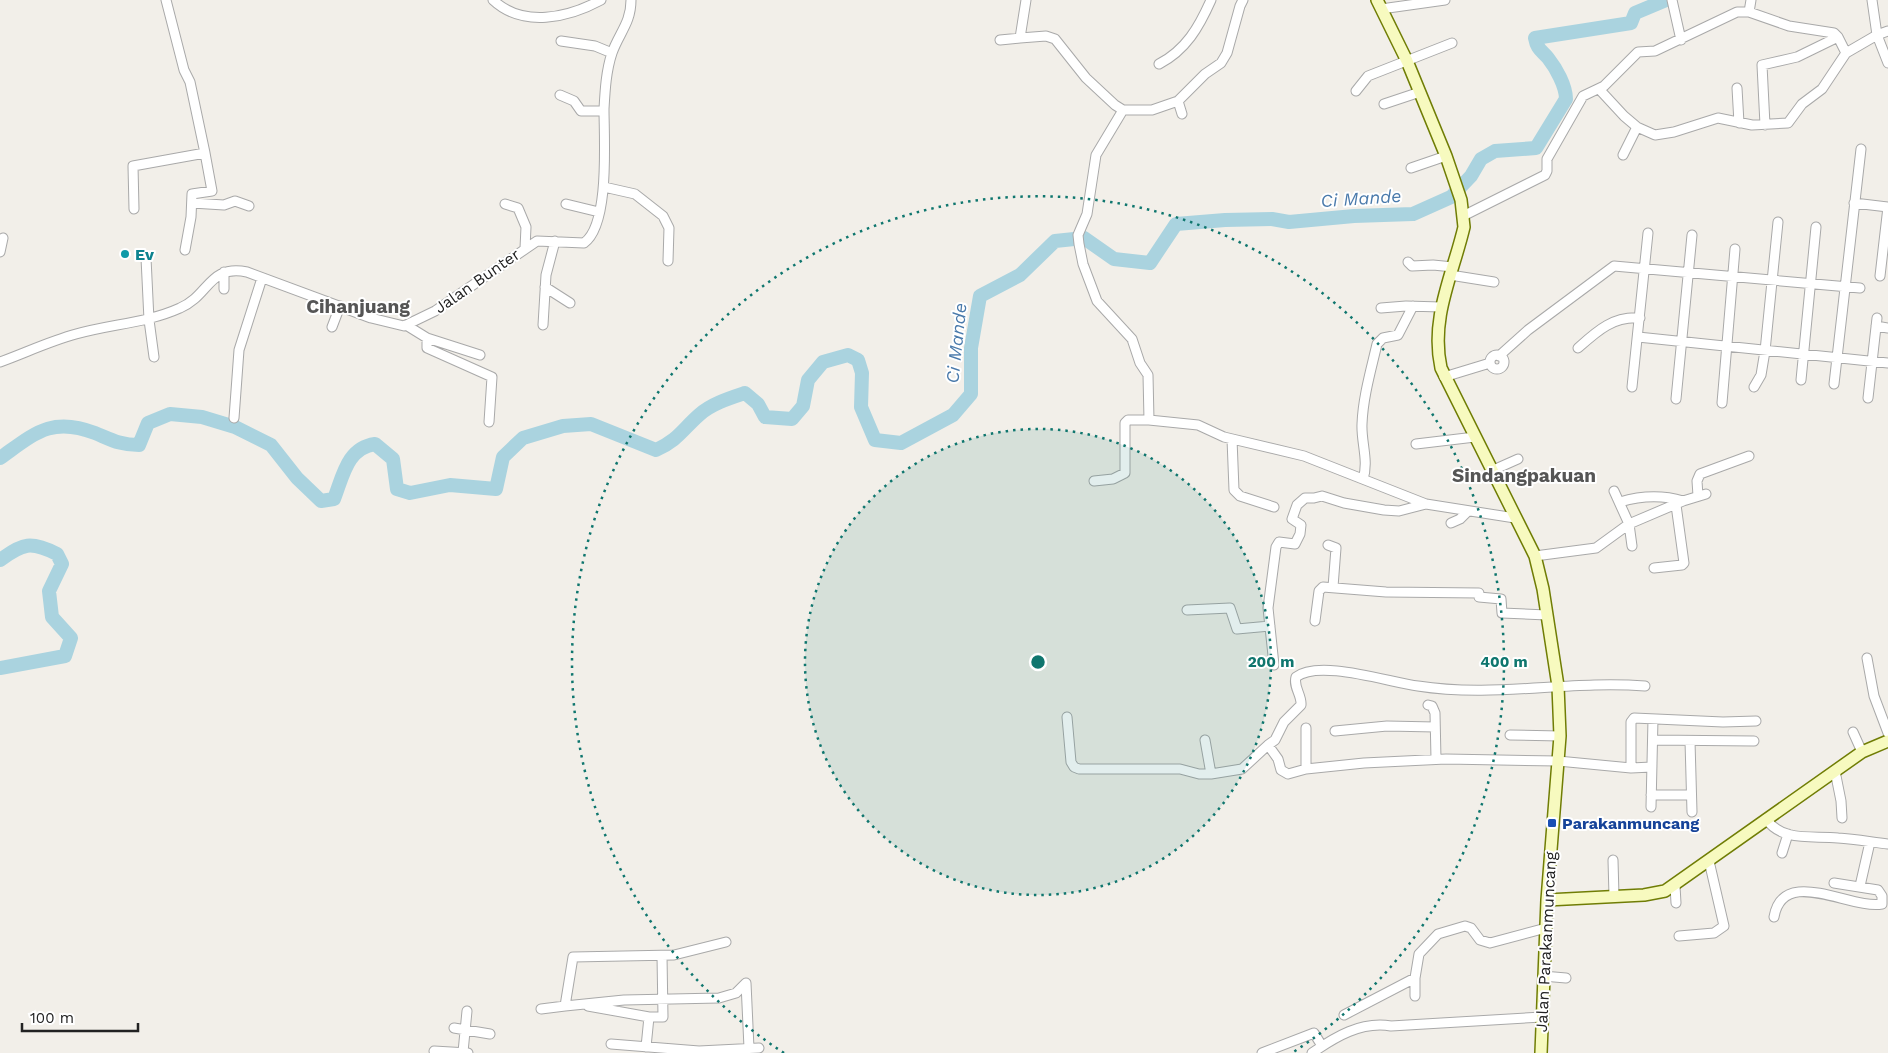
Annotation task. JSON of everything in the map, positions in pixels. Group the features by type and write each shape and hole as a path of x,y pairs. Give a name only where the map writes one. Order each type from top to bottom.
{"main road":[{"name":"Jalan Parakanmuncang","path":"1379,5 1407,61 1446,156 1461,200 1464,216 1464,227 1441,307 1437,341 1444,377 1535,556 1548,615 1558,686 1560,736 1547,900 1541,1053"},
{"path":"1547,900 1657,893 1675,886 1862,752 1888,741"}],"street":[{"path":"166,0 180,57 190,82 212,191 194,193 185,250"},
{"path":"493,0 504,10 528,17 554,17 570,14 601,0"},
{"name":"Jalan Bunter","path":"406,325 435,312 537,241 579,244 587,241 599,212 604,187 606,80 612,53 630,16 631,0"},
{"path":"1020,38 1026,0"},
{"path":"1159,64 1172,56 1191,39 1211,0"},
{"path":"1000,40 1046,36 1055,39 1086,78 1123,110 1152,110 1178,101 1205,74 1224,60 1244,0"},
{"path":"1379,5 1446,0"},
{"path":"1749,12 1750,0"},
{"path":"1872,0 1877,35 1888,63"},
{"path":"1672,1 1681,40"},
{"path":"1464,216 1545,175 1551,151 1583,96 1614,78 1635,54 1655,51 1737,12 1749,12 1789,26 1830,32 1838,37 1846,53"},
{"path":"1599,88 1637,127 1655,135 1674,132 1712,118 1724,118 1739,123 1765,125 1788,123 1802,104 1822,89 1846,53 1888,30"},
{"path":"1765,125 1762,65 1797,57 1838,37"},
{"path":"561,41 596,46 612,53"},
{"path":"1356,91 1368,76 1452,42"},
{"path":"1737,88 1739,123"},
{"path":"1384,104 1420,92"},
{"path":"560,95 574,101 581,111 604,111"},
{"path":"1178,101 1182,114"},
{"path":"1123,110 1096,155 1086,219 1078,240 1083,264 1097,301 1132,340 1142,367 1148,375 1149,420"},
{"path":"1623,155 1637,127"},
{"path":"1834,384 1861,149"},
{"path":"134,209 133,166 205,153"},
{"path":"1411,168 1446,156"},
{"path":"604,187 635,194 663,216 669,228 668,261"},
{"path":"192,203 224,205 236,201 249,206"},
{"path":"1854,203 1888,207 1880,276"},
{"path":"505,204 518,208 526,227 525,248"},
{"path":"566,204 599,212"},
{"path":"1754,387 1762,375 1778,222"},
{"path":"1801,380 1816,227"},
{"path":"1632,387 1646,267 1648,233"},
{"path":"1676,399 1692,235"},
{"path":"0,252 3,238"},
{"path":"543,325 546,275 555,241"},
{"path":"1722,403 1735,249"},
{"path":"146,258 149,320 154,357"},
{"path":"1408,262 1411,266 1433,265 1494,282"},
{"path":"1444,377 1490,363 1492,357 1499,356 1612,267 1646,267 1860,288"},
{"path":"0,362 76,334 149,320 183,308 216,276 224,272 238,270 390,323 406,325 427,338 480,354"},
{"path":"224,272 224,290"},
{"path":"234,418 239,350 262,278"},
{"path":"545,287 570,303"},
{"path":"332,327 340,306"},
{"path":"1363,479 1365,456 1362,432 1363,404 1377,344 1383,338 1398,335 1413,306"},
{"path":"1380,308 1441,307"},
{"path":"1578,348 1608,323 1618,319 1640,318"},
{"path":"1868,398 1876,322 1888,328"},
{"path":"1638,337 1888,363"},
{"path":"427,338 427,348 492,377 489,422"},
{"path":"1094,482 1112,479 1125,473 1125,422 1128,420 1149,420 1198,425 1232,439 1304,456 1426,504 1467,512 1516,518"},
{"path":"1416,444 1475,437"},
{"path":"1232,439 1234,490 1240,496 1274,507"},
{"path":"1535,556 1596,548 1629,524 1702,495 1697,481 1700,474 1749,456"},
{"path":"1491,471 1518,459"},
{"path":"1614,491 1629,524 1632,546"},
{"path":"1274,664 1269,592 1277,544 1279,542 1297,544 1301,524 1292,519 1300,501 1305,498 1322,496 1358,506 1392,510 1418,508 1426,504"},
{"path":"1620,502 1654,497 1671,497 1679,503 1684,563 1682,565 1654,568"},
{"path":"1451,523 1460,519 1467,512"},
{"path":"1328,545 1336,548 1333,587"},
{"path":"1315,621 1320,588 1333,587 1386,592 1479,593 1479,597 1501,599 1502,613 1548,615"},
{"path":"1187,610 1230,608 1238,628 1270,626"},
{"path":"1866,658 1876,703 1888,733"},
{"path":"1067,717 1071,762 1074,767 1096,770 1180,769 1199,774 1211,774 1242,769 1275,740 1284,722 1301,705 1301,696 1295,684 1296,677 1311,670 1338,670 1388,682 1431,688 1491,691 1600,684 1645,686"},
{"path":"1428,705 1434,708 1436,759"},
{"path":"1631,768 1632,719 1723,722 1756,721"},
{"path":"1651,807 1653,719"},
{"path":"1335,731 1387,726 1435,727"},
{"path":"1306,728 1306,769"},
{"path":"1853,732 1862,752"},
{"path":"1510,735 1560,736"},
{"path":"1205,740 1211,774"},
{"path":"1653,740 1754,741"},
{"path":"1690,741 1692,812"},
{"path":"1268,745 1275,753 1284,773 1291,774 1306,769 1436,759 1558,761 1631,768 1652,767"},
{"path":"1835,771 1840,790 1842,818"},
{"path":"1651,795 1691,795"},
{"path":"1766,819 1776,829 1804,838 1836,837 1888,844"},
{"path":"1782,854 1788,834"},
{"path":"1860,886 1870,842"},
{"path":"1613,860 1614,896"},
{"path":"1678,936 1714,933 1724,926 1709,861"},
{"path":"1774,917 1776,906 1790,893 1822,899 1840,896 1861,903 1882,904 1882,896 1878,890 1834,883"},
{"path":"1675,886 1676,903"},
{"path":"1415,996 1415,978 1419,954 1438,934 1465,926 1470,928 1480,940 1490,942 1546,928"},
{"path":"565,1006 573,957 662,956 726,942"},
{"path":"580,1004 607,1011 663,1017 662,956"},
{"path":"1543,976 1566,978"},
{"path":"1344,1016 1415,978"},
{"path":"541,1009 580,1004 727,997 736,993 746,983 749,1048"},
{"path":"434,1051 460,1053 467,1011"},
{"path":"646,1047 649,1017"},
{"path":"1312,1053 1350,1031 1373,1025 1391,1026 1542,1017"},
{"path":"454,1028 490,1034"},
{"path":"1262,1053 1314,1033 1322,1046"},
{"path":"611,1044 699,1051 759,1048"}],"waterway":[{"name":"Ci Mande","path":"0,458 33,435 55,427 80,428 121,443 139,445 148,423 170,414 202,417 235,427 271,445 297,478 321,501 334,499 347,464 352,457 358,451 375,444 393,459 397,489 410,493 450,485 496,489 503,457 523,438 563,426 591,424 656,450 675,438 709,408 745,393 758,404 765,417 792,419 803,406 808,380 823,362 848,355 858,360 862,373 861,407 875,440 901,443 953,415 971,394 971,348 980,296 1020,275 1055,241 1084,238 1114,259 1150,263 1176,224 1272,219 1289,222 1354,216 1413,214 1451,197 1471,176 1481,159 1495,151 1536,148 1566,99 1560,77 1551,62 1538,47 1535,38 1631,23 1635,13 1666,0"},
{"name":"Ci Mande","path":"0,560 15,550 27,546 40,547 57,554 62,564 49,591 52,617 71,638 65,656 0,668"}],"place":[{"name":"Ev","path":"125,254"},
{"name":"Parakanmuncang","path":"1552,823"}],"district":[{"name":"Cihanjuang","path":"358,306"},
{"name":"Sindangpakuan","path":"1524,475"}]}
